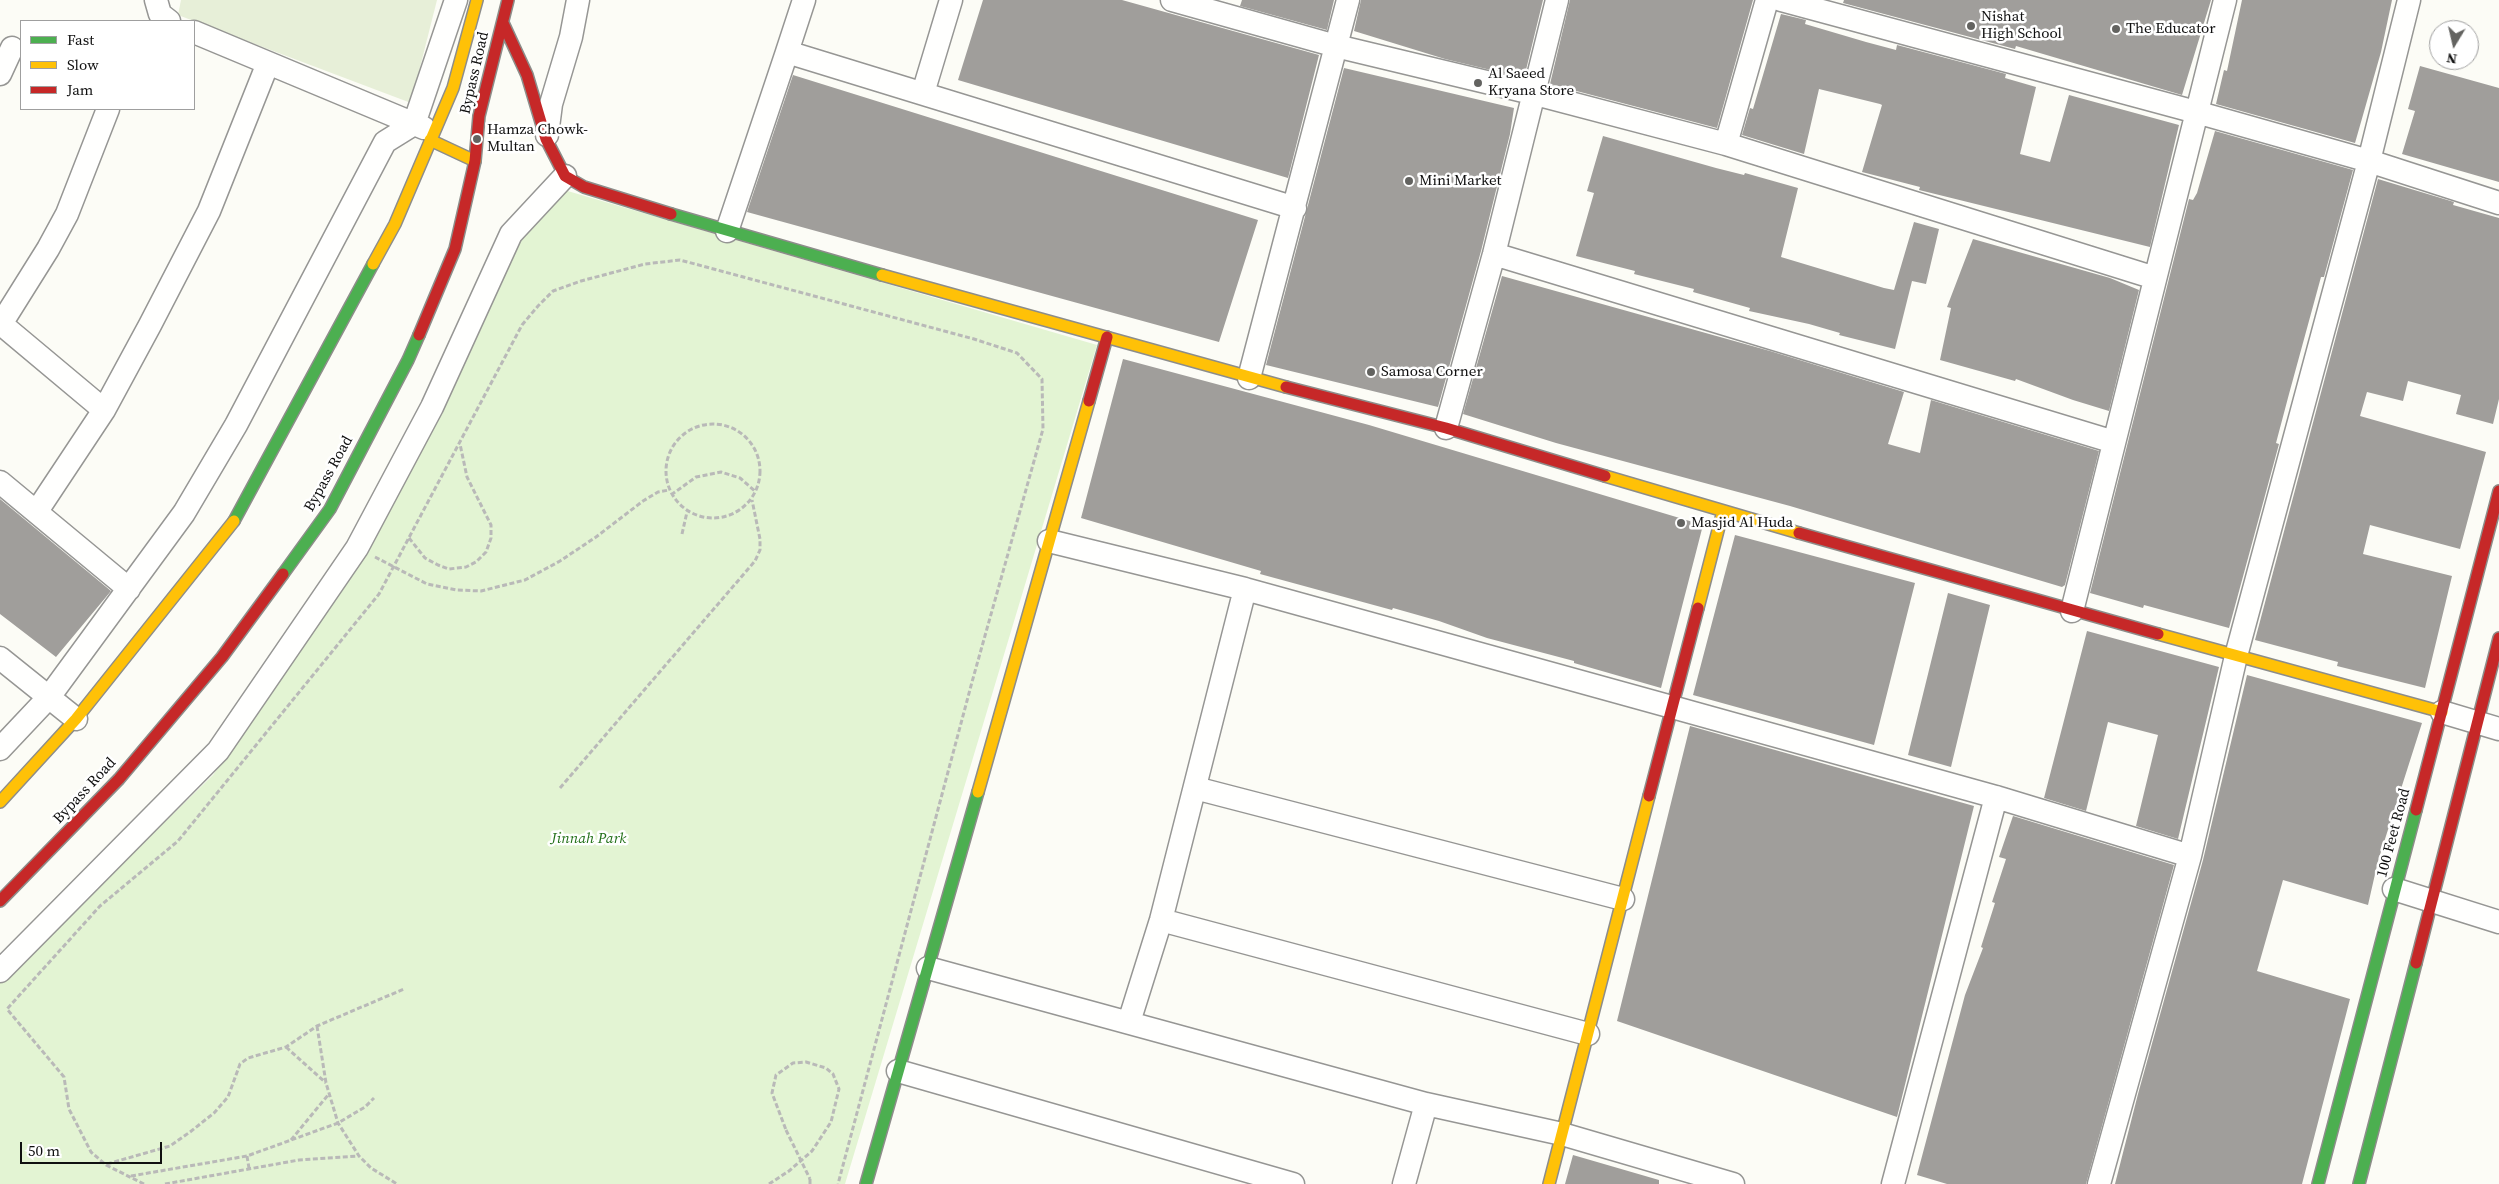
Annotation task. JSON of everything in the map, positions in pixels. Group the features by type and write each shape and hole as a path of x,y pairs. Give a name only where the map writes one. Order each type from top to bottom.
{"street":[{"path":"144,20 156,0"},
{"path":"156,0 160,14 168,20"},
{"path":"0,802 76,719 232,524 395,224 426,132 456,0"},
{"path":"0,749 49,697 184,513 236,425 384,142 426,132 453,88 476,0"},
{"name":"Bypass Road","path":"0,902 119,779 222,657 330,509 408,360 455,249 475,161 479,116 508,0"},
{"path":"546,139 551,104 571,37 578,0"},
{"path":"726,231 804,0"},
{"path":"923,93 951,0"},
{"path":"1172,0 1229,8 1336,46 1532,93 1726,144 2155,278"},
{"path":"1249,378 1348,0"},
{"path":"1446,428 1494,254 1556,0"},
{"path":"1726,144 1766,0"},
{"path":"1781,0 2196,112 2369,162 2499,203"},
{"path":"2072,611 2225,0"},
{"path":"2099,1184 2190,856 2236,656 2369,162 2409,0"},
{"path":"503,23 527,75 546,139 565,176 584,187 726,231 1249,378 1446,428 1723,511 2072,611 2499,729"},
{"path":"195,32 426,132 475,161"},
{"path":"0,74 11,47"},
{"path":"787,52 1295,208"},
{"path":"37,511 104,410 208,212 268,63"},
{"path":"104,410 1,323 48,249 67,214 108,110"},
{"path":"0,970 218,751 357,548 432,407 511,234 565,176"},
{"path":"1494,254 2114,442"},
{"path":"866,1184 1107,337"},
{"path":"0,482 37,511 129,590"},
{"name":"100 Feet Road","path":"2318,1184 2499,491"},
{"path":"1549,1184 1723,511"},
{"path":"1049,541 1245,589 1996,797 2190,856"},
{"path":"1129,1022 1161,920 1245,589"},
{"path":"2359,1184 2499,638"},
{"path":"0,658 76,719"},
{"path":"1195,788 1623,899"},
{"path":"1893,1184 1996,797"},
{"path":"2394,889 2430,902 2499,922"},
{"path":"1161,920 1588,1034"},
{"path":"928,968 1426,1104 1562,1134 1733,1184"},
{"path":"898,1071 1293,1184"},
{"path":"1404,1184 1426,1104"}],"path":[{"path":"144,1184 106,1165 91,1152 69,1109 64,1077 8,1009 100,906 178,841 373,601 410,538 522,325 553,291 581,281 645,264 680,260 974,338 1017,353 1042,379 1043,430 972,682 838,1184"},
{"path":"720,424 740,433 755,449 761,471 756,492 752,500 738,512 722,518 704,518 687,512 671,495 669,490 665,468 667,457 676,442 688,431 698,426 720,424"},
{"path":"410,538 425,558 438,566 449,569 466,567 476,562 486,552 491,538 491,525 467,477 459,444"},
{"path":"671,495 696,477 721,472 740,478 756,492"},
{"path":"393,567 427,584 456,590 481,591 525,580 560,561 596,537 650,496 669,490"},
{"path":"560,788 755,561 760,550 760,539 752,500"},
{"path":"682,534 687,512"},
{"path":"106,1165 170,1146 214,1113 228,1097 240,1064 248,1058 264,1051 286,1047 317,1026 404,988"},
{"path":"317,1026 326,1083 338,1123 359,1156 371,1168 397,1184"},
{"path":"286,1047 326,1083"},
{"path":"769,1184 789,1171 812,1151 831,1122 839,1089 834,1074 826,1068 806,1062 793,1063 776,1075 772,1093 786,1130 810,1179 810,1184"},
{"path":"290,1142 329,1095"},
{"path":"130,1176 247,1156 338,1123 365,1107 374,1098"},
{"path":"247,1156 249,1168"},
{"path":"165,1184 299,1160 359,1156"}],"green space":[{"path":"181,0 437,0 411,103 178,15"},
{"name":"Jinnah Park","path":"547,185 1097,345 845,1184 0,1184 0,983 213,775 324,617"}],"building":[{"path":"983,0 1122,0 1319,55 1288,178 958,80"},
{"path":"1242,0 1334,0 1327,30 1240,6"},
{"path":"1361,0 1543,0 1524,78 1445,59 1354,31"},
{"path":"1570,0 1753,0 1717,128 1550,84"},
{"name":"The Educator","path":"1844,0 2211,0 2182,95 2016,46 2015,49 1843,3"},
{"path":"2242,0 2392,0 2381,52 2355,143 2216,104 2224,70 2227,71"},
{"path":"1781,14 1806,20 1805,24 1896,50 1897,45 2006,74 2005,78 2036,87 2020,154 2050,162 2069,95 2179,125 2150,247 1919,190 1920,187 1862,172 1882,105 1880,104 1819,89 1804,154 1742,135 1750,108 1753,109"},
{"path":"2420,66 2499,88 2499,182 2402,154 2415,111 2408,109"},
{"name":"Mini Market","path":"1344,68 1514,108 1510,134 1481,251 1438,407 1266,365"},
{"path":"793,75 1258,220 1219,342 747,212"},
{"path":"2215,131 2353,170 2324,277 2321,277 2289,394 2276,443 2279,444 2229,628 2144,605 2143,608 2090,593 2189,199 2193,200 2197,193"},
{"path":"1603,136 1716,168 1744,175 1745,173 1798,188 1781,257 1884,288 1894,290 1914,222 1939,229 1926,284 1912,281 1895,349 1839,335 1840,333 1809,324 1749,311 1750,308 1693,292 1694,289 1634,274 1635,271 1576,256 1594,193 1587,191"},
{"path":"2378,179 2454,202 2453,205 2499,218 2499,399 2493,424 2456,414 2461,395 2408,381 2403,401 2367,392 2360,416 2486,452 2460,549 2370,525 2363,554 2452,576 2425,688 2337,666 2338,662 2255,640"},
{"path":"1973,239 2110,278 2139,290 2109,411 2016,379 2015,381 1940,360 1951,308 1947,307"},
{"path":"1502,276 1770,351 1904,392 1888,444 1920,453 1931,400 2099,451 2065,585 2062,587 1790,506 1556,443 1463,414"},
{"path":"1123,359 1369,425 1703,525 1661,688 1574,663 1574,661 1487,638 1439,621 1260,574 1261,571 1081,518"},
{"path":"0,499 111,591 56,657 0,614"},
{"path":"1735,535 1915,583 1874,745 1693,695"},
{"path":"1948,593 1990,605 1951,767 1908,755"},
{"path":"2087,631 2219,667 2178,839 2136,826 2158,735 2108,722 2086,811 2044,798"},
{"path":"2247,675 2422,723 2378,861 2368,905 2283,880 2257,971 2350,999 2302,1184 2115,1184 2203,860"},
{"path":"1690,726 1974,806 1897,1117 1617,1021"},
{"path":"2013,816 2174,865 2086,1184 1947,1184 1917,1175 1965,995 1983,948 1981,947 1995,903 1992,902 2006,859 1999,857"},
{"path":"1573,1155 1659,1180 1659,1184 1565,1184"}],"traffic: fast":[{"path":"671,214 882,275"},
{"path":"234,521 373,264"},
{"path":"283,574 330,509 408,360 419,335"},
{"path":"866,1184 978,792"},
{"path":"2318,1184 2416,810"},
{"path":"2359,1184 2416,963"}],"traffic: slow":[{"path":"373,264 395,224 453,88 477,0"},
{"path":"430,140 475,161"},
{"path":"882,275 1286,387"},
{"path":"978,792 1089,401"},
{"path":"1605,476 1799,533"},
{"path":"1698,608 1723,511"},
{"path":"0,802 76,719 234,521"},
{"path":"2158,634 2442,712"},
{"path":"1549,1184 1649,796"}],"traffic: jam":[{"path":"419,335 455,249 475,161 479,116 508,0"},
{"path":"503,23 527,75 546,139 565,176 584,187 671,214"},
{"path":"1089,401 1107,337"},
{"path":"1286,387 1446,428 1605,476"},
{"path":"2416,810 2499,491"},
{"path":"1799,533 2158,634"},
{"path":"0,901 119,779 222,657 283,574"},
{"path":"1649,796 1698,608"},
{"path":"2416,963 2499,638"}],"place":[{"name":"Nishat High School","path":"1971,26"},
{"name":"The Educator","path":"2116,29"},
{"name":"Al Saeed Kryana Store","path":"1478,83"},
{"name":"Hamza Chowk- Multan","path":"477,139"},
{"name":"Mini Market","path":"1409,181"},
{"name":"Samosa Corner","path":"1371,372"},
{"name":"Masjid Al Huda","path":"1681,523"}]}
